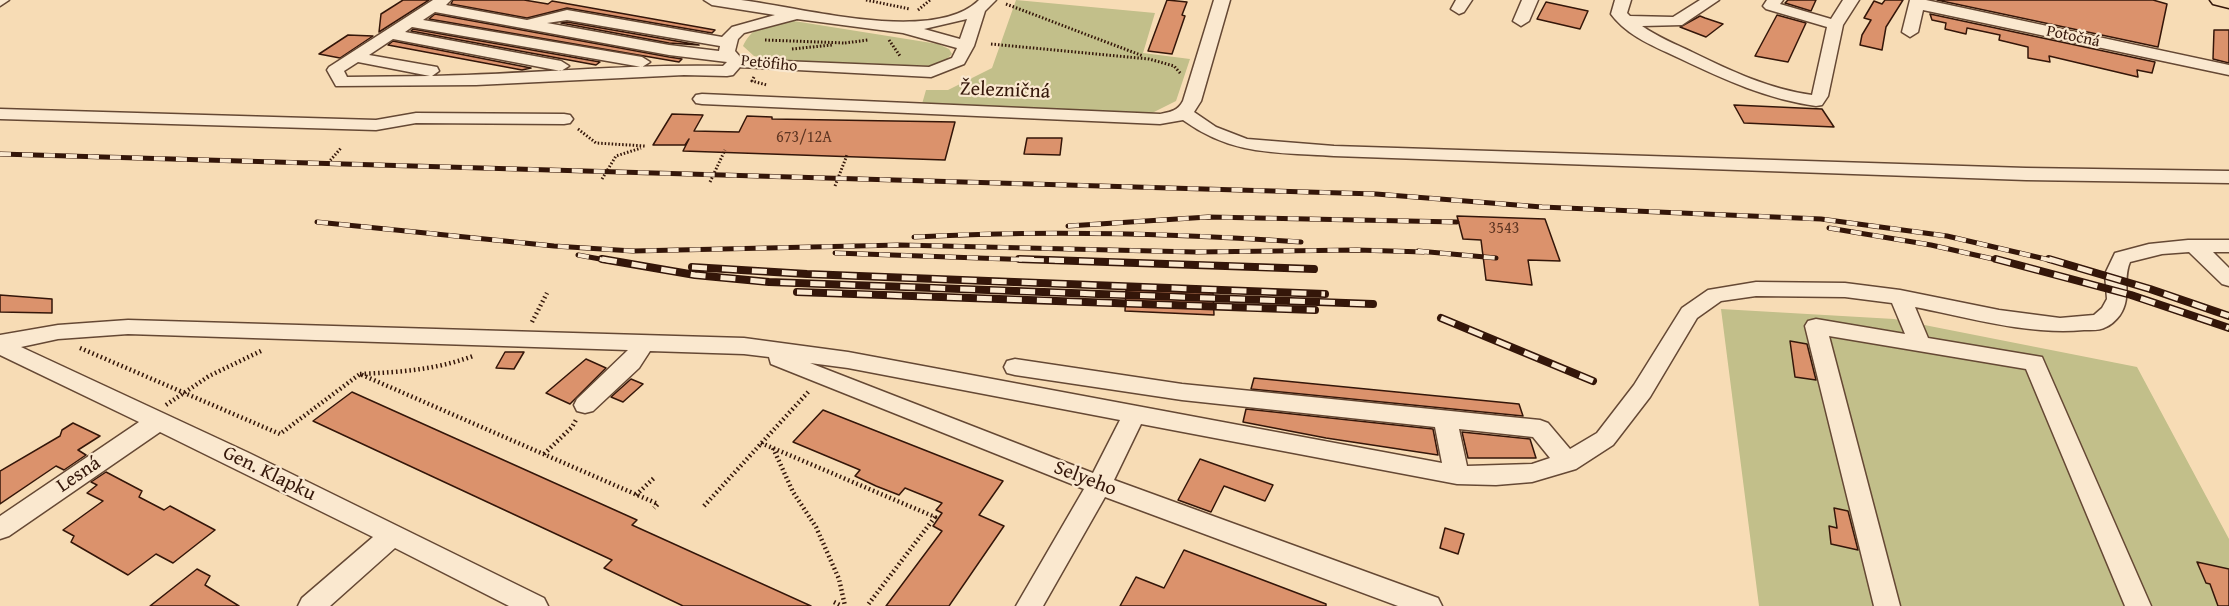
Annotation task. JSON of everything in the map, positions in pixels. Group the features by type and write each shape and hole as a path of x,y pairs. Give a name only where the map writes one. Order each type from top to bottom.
{"main road":[{"path":"2220,0 2229,2"}],"street":[{"path":"712,0 796,14 812,0"},
{"path":"1221,0 1192,101 1185,113 1210,130 1244,144 1334,152 1990,173 2229,177"},
{"path":"1521,21 1530,0"},
{"path":"1623,0 1619,14 1647,37 1741,83 1816,101 1820,96 1835,26 1851,0"},
{"path":"1626,21 1676,22 1712,0"},
{"path":"1775,0 1771,6 1835,26"},
{"path":"1910,32 1918,2"},
{"name":"Potočná","path":"1918,2 2229,70"},
{"path":"733,3 737,16 733,48 727,71 684,70 476,80 342,82 335,70 437,4 522,24 697,55 733,48"},
{"name":"Petöfiho","path":"983,5 958,61 931,72 757,65 733,48 796,14 902,28 947,21 983,5"},
{"path":"409,22 684,70"},
{"path":"902,28 966,46"},
{"path":"391,34 594,73"},
{"path":"355,57 476,80"},
{"name":"Železničná","path":"702,99 1160,119 1185,113"},
{"path":"0,114 376,125 416,118 564,119"},
{"path":"2194,246 2229,279"},
{"path":"0,344 46,334 128,327 744,346 848,360 1456,475 1496,476 1532,473 1567,462 1605,439 1642,391 1689,314 1715,294 1756,289 1845,290 1900,297 1999,318 2060,325 2099,322 2111,312 2117,299 2115,274 2122,258 2144,249 2229,246"},
{"path":"1900,297 1920,343"},
{"path":"1887,606 1816,326 2034,363 2138,606"},
{"path":"585,405 631,362 644,342"},
{"name":"Gen. Klapku","path":"0,344 162,413 393,535 535,606"},
{"name":"Selyeho","path":"744,346 1099,485 1429,606"},
{"path":"1015,367 1182,392 1540,429 1567,462"},
{"path":"1176,423 1182,392"},
{"name":"Lesná","path":"0,529 162,413"},
{"path":"1029,606 1099,485 1134,415"},
{"path":"1445,419 1456,475"},
{"path":"311,606 393,535"}],"path":[{"path":"866,0 918,10"},
{"path":"918,10 930,0"},
{"path":"1006,4 1174,66 1188,81"},
{"path":"918,10 920,15"},
{"path":"887,38 902,58"},
{"path":"757,39 845,43"},
{"path":"789,50 877,39"},
{"path":"991,44 1149,58"},
{"path":"564,119 596,143 645,146 616,156 602,179"},
{"path":"328,163 341,148"},
{"path":"710,182 724,150"},
{"path":"835,186 847,155"},
{"path":"524,338 547,293"},
{"path":"162,413 183,393 218,371 243,358 292,339 302,332"},
{"path":"46,334 280,434 360,374 412,372 446,366 477,355"},
{"path":"360,374 658,504 654,508"},
{"path":"704,506 823,376"},
{"path":"544,454 572,427 585,405"},
{"path":"761,443 935,517 867,606"},
{"path":"773,448 793,492 821,538 839,579 844,606"},
{"path":"636,495 655,477"},
{"path":"834,602 844,606"}],"shaded area":[{"path":"1016,0 1155,13 1143,53 1190,59 1176,101 1150,114 922,104 926,90 948,90 992,68"},
{"path":"780,21 794,21 938,44 949,49 952,54 944,62 932,66 771,60 754,56 743,46 750,35 758,29"},
{"path":"1721,309 1894,319 2137,367 2229,539 2229,606 1759,606"}],"building":[{"path":"403,0 429,0 379,32 381,14"},
{"path":"453,0 524,0 548,4 552,1 715,30 712,33 567,8 527,18 451,4"},
{"path":"1167,0 1187,2 1182,15 1185,16 1172,54 1148,51"},
{"path":"1788,0 1816,0 1811,11 1785,3"},
{"path":"1885,0 1903,0 1886,27 1882,50 1860,45 1862,35 1871,20 1864,18 1874,1 1882,4"},
{"path":"1937,0 2153,0 2167,4 2158,47"},
{"path":"1546,2 1588,11 1580,29 1537,19"},
{"path":"435,14 682,59 679,62 429,19"},
{"path":"1930,14 2155,62 2152,73 2137,70 2138,77 2049,56 2050,62 2028,58 2028,47 1999,40 2000,35 1967,28 1966,34 1945,29 1946,23 1932,20"},
{"path":"1777,15 1806,23 1788,62 1755,56"},
{"path":"1700,16 1723,24 1706,37 1680,27"},
{"path":"567,22 699,45 669,43 561,23"},
{"path":"413,29 600,62 596,65 411,31"},
{"path":"2214,30 2229,30 2229,63 2213,59"},
{"path":"348,35 373,36 340,58 319,54"},
{"path":"393,41 531,68 522,70 388,45"},
{"path":"1734,105 1822,109 1834,127 1744,123"},
{"path":"672,114 703,115 694,131 739,132 747,116 772,117 772,119 955,122 945,160 683,151 689,139 685,145 653,145"},
{"path":"1027,138 1062,138 1060,155 1024,154"},
{"path":"1457,216 1545,219 1560,261 1528,260 1532,285 1486,280 1481,240 1463,239"},
{"path":"1126,290 1213,293 1214,315 1125,311"},
{"path":"0,295 52,299 52,313 0,312"},
{"path":"1790,341 1807,344 1816,380 1795,377"},
{"path":"505,352 524,352 514,369 496,368"},
{"path":"586,359 606,368 570,404 546,393"},
{"path":"1254,378 1519,404 1523,416 1251,389"},
{"path":"631,379 643,384 623,402 611,397"},
{"path":"352,392 637,520 632,525 811,606 683,606 604,568 612,560 313,421"},
{"path":"1246,409 1433,429 1438,455 1326,438 1243,422"},
{"path":"823,410 1003,481 979,515 1004,526 949,606 886,606 942,531 933,526 942,513 936,510 942,503 905,488 899,495 876,486 855,476 860,470 793,442"},
{"path":"73,423 100,436 78,450 86,455 64,470 56,466 0,504 0,471 60,436 62,430"},
{"path":"1462,432 1530,439 1536,458 1468,458"},
{"path":"1200,459 1273,485 1265,501 1224,486 1211,512 1178,500"},
{"path":"106,472 142,491 139,497 164,510 170,506 215,530 173,563 156,554 128,575 71,542 74,536 63,530 103,501 87,493 97,485 91,482"},
{"path":"1834,508 1848,511 1858,550 1831,544 1829,526 1837,528"},
{"path":"1445,528 1464,534 1458,554 1440,548"},
{"path":"1184,550 1326,604 1326,606 1120,606 1136,577 1164,588"},
{"path":"2197,562 2229,569 2229,606 2218,606 2210,584 2206,583"},
{"path":"197,569 210,576 205,585 239,606 150,606"}],"railway":[{"path":"0,154 1376,194 1542,207 1821,219 1947,236 2054,261"},
{"path":"1068,226 1208,217 1457,222"},
{"path":"317,222 554,246 633,251 900,245 1196,252 1357,250 1424,252"},
{"path":"1829,228 1931,245 2002,261"},
{"path":"914,237 1108,234 1204,236 1301,242"},
{"path":"1418,251 1496,258"},
{"path":"835,253 1064,261"},
{"path":"578,255 611,261"},
{"path":"602,259 695,275 769,282 1373,304"},
{"path":"1019,259 1314,269"},
{"path":"1996,259 2131,295 2229,328"},
{"path":"2049,259 2150,289 2229,316"},
{"path":"692,267 807,274 1325,294"},
{"path":"797,292 1315,310"},
{"path":"1441,318 1593,381"}]}
